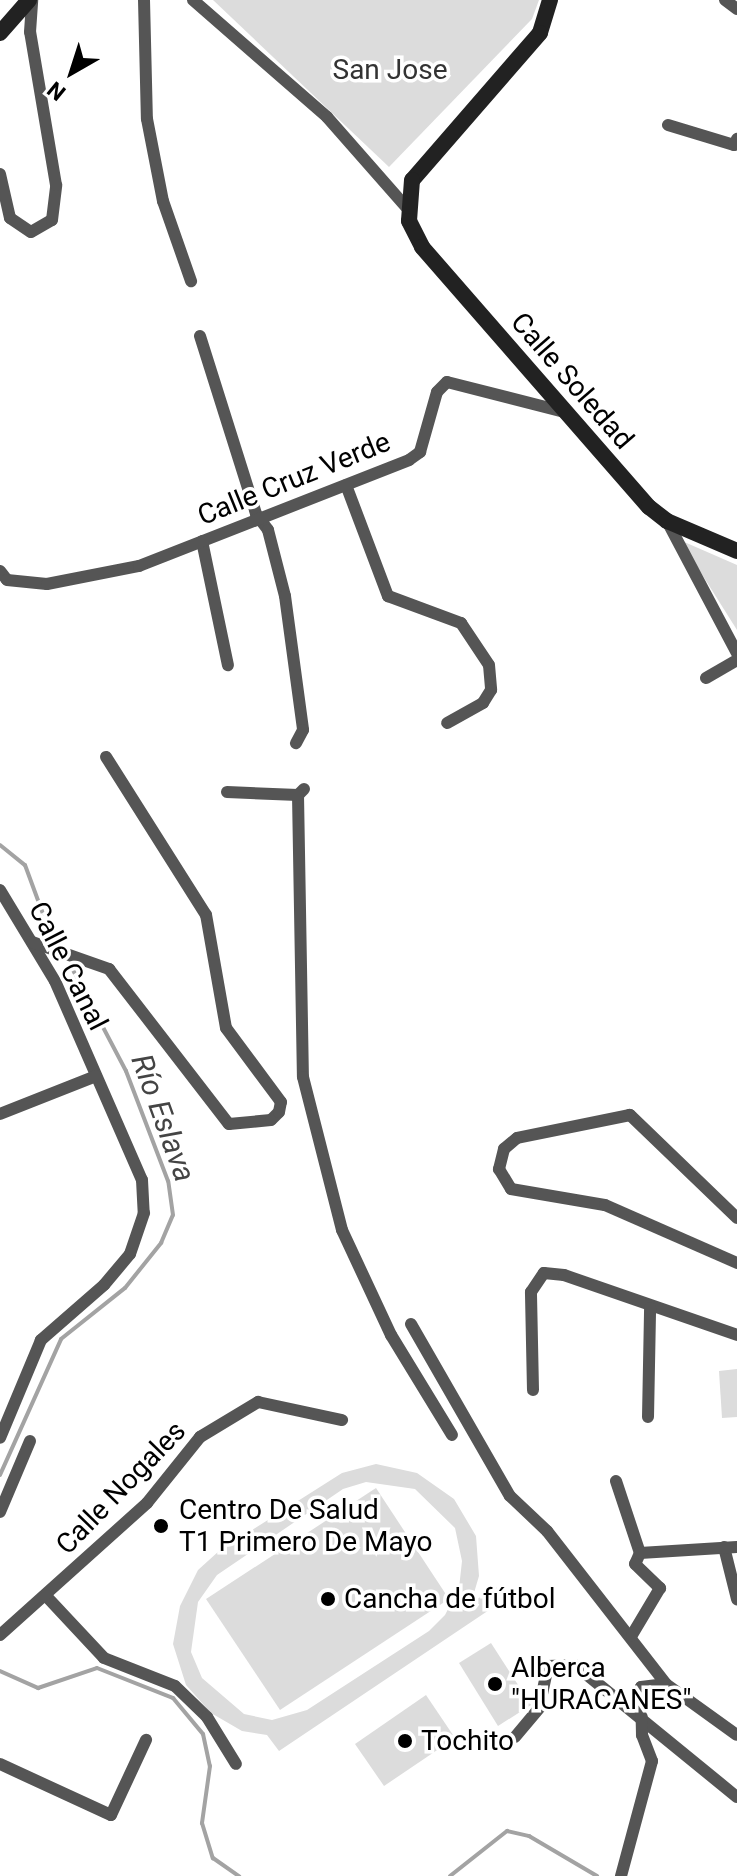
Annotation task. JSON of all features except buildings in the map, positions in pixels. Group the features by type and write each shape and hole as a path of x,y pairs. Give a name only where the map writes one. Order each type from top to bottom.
{"street":[{"path":"0,33 30,0"},
{"path":"0,174 10,218 31,232 52,220 56,185 30,32 30,0"},
{"path":"144,0 147,119 163,201 191,281"},
{"path":"193,0 327,117 406,207"},
{"path":"406,207 412,180 434,151 540,33 550,0"},
{"path":"725,0 737,9"},
{"path":"668,125 734,145 737,139"},
{"name":"Calle Soledad","path":"406,207 422,247 561,411 667,521 737,551"},
{"path":"200,336 285,596 303,730 296,743"},
{"name":"Calle Cruz Verde","path":"0,571 7,580 47,584 139,566 262,522 420,452 437,392 447,382 561,411"},
{"path":"346,485 388,596 461,623 489,665 491,690 483,703 447,723"},
{"path":"667,521 737,653"},
{"path":"202,541 228,665"},
{"path":"706,678 737,660"},
{"path":"32,942 109,969 229,1124 271,1120 279,1112 281,1102 226,1028 206,915 106,757"},
{"path":"227,792 301,792 303,1077 342,1230 391,1335 452,1435"},
{"name":"Calle Canal","path":"0,890 55,981 142,1180 144,1213 130,1254 104,1285 41,1340 0,1438"},
{"path":"0,1114 96,1076"},
{"path":"737,1218 630,1115 517,1138 504,1149 499,1169 511,1189 605,1205 737,1263"},
{"path":"533,1390 531,1292 544,1273 564,1275 650,1308 737,1335"},
{"path":"648,1417 650,1308"},
{"path":"411,1324 510,1496 547,1531 632,1635 666,1684 737,1735"},
{"name":"Calle Nogales","path":"0,1635 47,1597 147,1503 200,1437 258,1402 342,1420"},
{"path":"0,1512 30,1441"},
{"path":"616,1481 640,1553 635,1564 660,1588 632,1635"},
{"path":"640,1553 731,1547 737,1599"},
{"path":"47,1597 104,1658 175,1686 207,1717 236,1764"},
{"path":"515,1737 539,1708 548,1666 575,1665 737,1797"},
{"path":"621,1876 652,1761 640,1721 641,1687 666,1684"},
{"path":"0,1764 111,1815 146,1740"}],"green space":[{"name":"San Jose","path":"213,0 539,0 532,19 389,167"},
{"path":"682,541 737,565 737,630 703,576"},
{"path":"737,1369 737,1417 722,1418 719,1371"},
{"path":"376,1464 417,1473 454,1499 476,1536 479,1576 471,1603 496,1587 504,1600 279,1751 267,1735 242,1731 211,1713 186,1685 173,1644 180,1606 198,1570 219,1551 342,1473","holes":["366,1482 415,1489 455,1528 462,1561 459,1588 445,1615 429,1631 307,1710 272,1720 244,1714 202,1678 191,1652 198,1602 217,1575 343,1489"]},
{"name":"Cancha de fútbol","path":"376,1488 449,1599 280,1710 206,1599"},
{"name":"Alberca \"HURACANES\"","path":"491,1643 531,1705 498,1726 459,1663"},
{"name":"Tochito","path":"426,1695 455,1738 384,1786 355,1744"}],"waterway":[{"name":"Río Eslava","path":"0,845 25,865 43,914"},
{"name":"Río Eslava","path":"0,1475 61,1339 125,1288 161,1243 173,1215 168,1181 126,1071 72,968"},
{"path":"0,1671 38,1688 97,1668 173,1698 203,1734 210,1766 202,1823 213,1858 239,1876"},
{"path":"450,1876 507,1831 529,1836 597,1876"}],"place":[{"name":"Centro De Salud T1 Primero De Mayo","path":"161,1526"},
{"name":"Cancha de fútbol","path":"328,1599"},
{"name":"Alberca \"HURACANES\"","path":"495,1684"},
{"name":"Tochito","path":"405,1741"}]}
